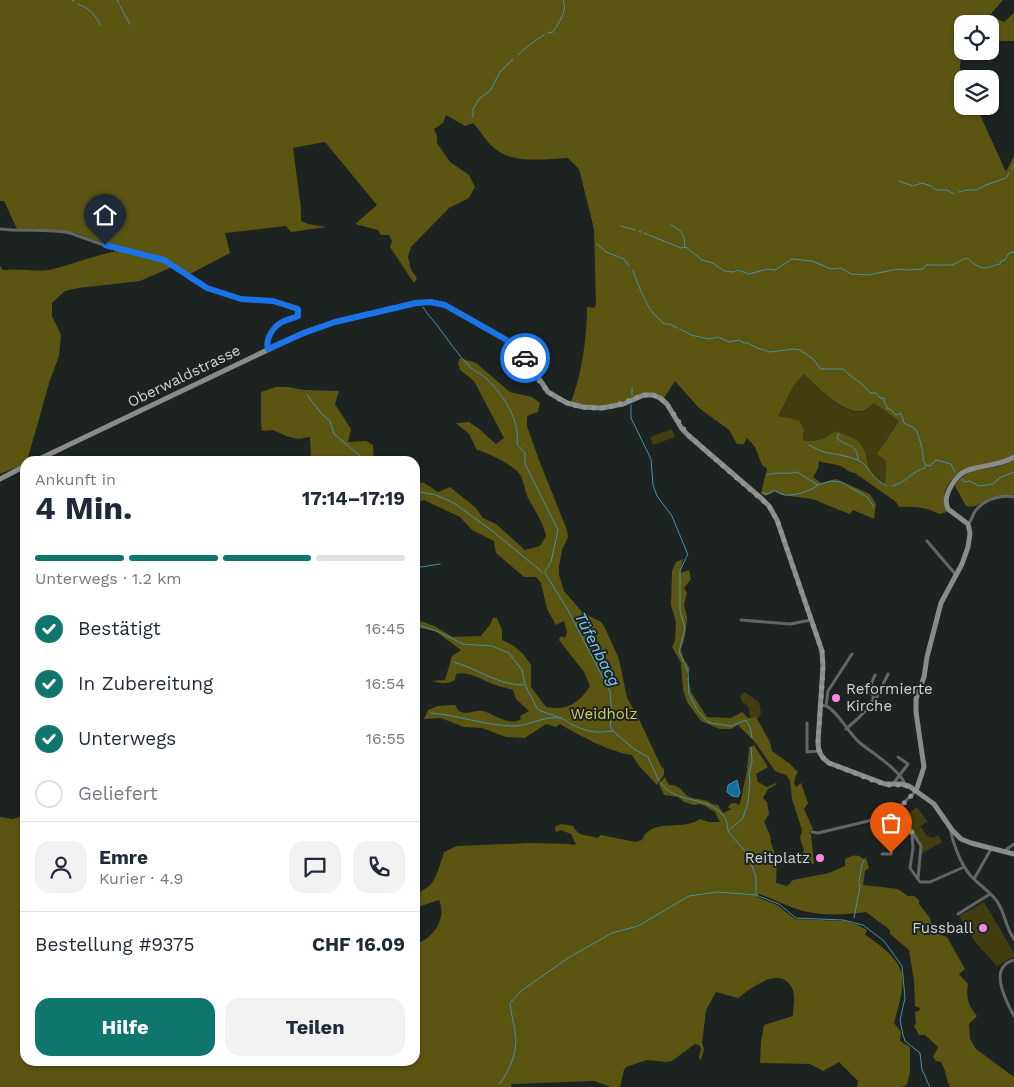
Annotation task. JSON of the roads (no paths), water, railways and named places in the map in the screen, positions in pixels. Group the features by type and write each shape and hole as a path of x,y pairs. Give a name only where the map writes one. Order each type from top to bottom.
{"street":[{"path":"0,229 70,234 116,249 164,260 196,283 226,295 241,299 273,301 298,309 298,316 281,322 272,332 267,343 268,349"},
{"name":"Oberwaldstrasse","path":"46,456 304,333 335,322 416,303 430,302 445,305 510,342 522,353 548,392 567,403 583,408 602,408 622,404 644,395 658,397 667,404 682,429 689,436 769,506 777,520 820,645 823,666 823,705 819,751"},
{"path":"812,832 818,833 891,814 916,791 924,767 916,712 916,699 924,677 926,657 942,599 956,575 968,548 970,533 968,524 950,511 946,498 956,479 965,471 998,464 1014,457"},
{"path":"0,479 20,469"},
{"path":"968,524 971,522 976,511 987,502 998,497 1014,497"},
{"path":"927,541 956,575"},
{"path":"740,620 790,624 811,620"},
{"path":"852,654 828,691 823,705 832,709 846,729 899,775 905,782 905,785"},
{"path":"846,729 860,717 877,697 888,674"},
{"path":"872,701 873,696 870,689 875,675"},
{"path":"807,723 807,752 819,751 822,757 829,763 885,784 905,785 934,804 952,830 965,840 1014,854"},
{"path":"893,785 908,764 898,757"},
{"path":"898,809 921,848 918,878"},
{"path":"952,830 956,850 964,867 998,903 1014,939"},
{"path":"886,840 912,832"},
{"path":"912,832 913,848 910,868 922,883 929,882 964,867"},
{"path":"882,854 890,854 893,839"},
{"path":"1004,851 1014,844"},
{"path":"974,879 992,848"},
{"path":"958,914 990,894"},
{"path":"1014,960 1004,965 1001,975 1004,995 1014,1016"}],"water":[{"path":"737,780 740,793 738,797 732,796 727,792 728,785"}],"waterway":[{"path":"548,33 553,32 562,16 563,0"},
{"path":"78,4 92,12 100,25"},
{"path":"120,6 130,24"},
{"path":"518,55 544,35"},
{"path":"472,117 473,109 480,98 490,91 500,72 513,59"},
{"path":"1012,169 1014,165"},
{"path":"959,192 977,190 1006,178 1009,173"},
{"path":"899,181 913,186 922,183 936,190 947,190 954,194"},
{"path":"671,225 682,233 685,247"},
{"path":"621,226 635,230"},
{"path":"644,233 681,248 686,247 702,260 713,263 724,271 734,272 738,270 749,274 768,269 775,270 792,259 812,261 831,269 841,268 851,274 868,275 898,269 923,269 926,265 953,265 963,259 968,259 985,268 1000,264 1009,253 1014,252"},
{"path":"597,244 606,252 624,259 629,266"},
{"path":"633,270 644,299 653,313 664,324 670,324 677,328"},
{"path":"423,307 462,358 471,368 485,378 505,401 516,426 517,444 525,453 525,464 558,530 551,562"},
{"path":"680,329 691,335 709,339 718,337 729,342 739,340 770,352 800,350 812,358 821,369 843,369 870,393 876,393 880,398 884,398 887,409 890,409 896,415 901,413 904,423 915,429 926,465 930,466 936,460 951,464 955,472"},
{"path":"632,388 632,395"},
{"path":"307,395 330,421 334,434 360,456"},
{"path":"631,405 631,418 651,459 653,485 657,496 672,516 688,555 686,557"},
{"path":"839,433 837,438 856,450 858,460"},
{"path":"809,445 822,451 846,456 862,462 877,480 887,486"},
{"path":"892,486 926,466"},
{"path":"767,475 797,472 818,485 831,481 841,482 867,497 874,507"},
{"path":"962,479 964,482 970,481 979,486 993,484 999,478 1014,472"},
{"path":"762,493 768,494 774,490 785,495 795,494 811,490 818,485"},
{"path":"420,492 436,495 454,503 495,533 542,572"},
{"path":"686,558 680,571 680,611 685,628 679,652 688,671 689,694 698,711 707,721 731,726 746,720 750,727 752,738"},
{"path":"548,567 550,563"},
{"path":"420,567 440,564"},
{"name":"Tüfenbacg","path":"545,572 547,568"},
{"name":"Tüfenbacg","path":"545,573 568,610 610,691 612,716 610,725 613,731 634,749 648,757 659,781"},
{"path":"420,626 439,632 463,644 492,646 509,653 522,670 525,685 538,710 561,718"},
{"path":"454,662 497,680 523,685"},
{"path":"430,713 511,726 523,725 548,718 560,718 590,731 612,731"},
{"path":"751,747 752,761 749,774 748,802 743,818 728,831 748,855 756,877 756,894"},
{"path":"660,782 674,794 717,809 725,818 728,830"},
{"path":"878,820 879,839"},
{"path":"859,881 864,860"},
{"path":"854,918 859,883"},
{"path":"499,1084 509,1069 516,1045 510,1003 521,991 568,958 612,933 638,926 689,896 717,892 756,895 779,904 796,918 843,920 863,925 884,941 902,966 905,998 900,1020 903,1035 905,1041 920,1053 922,1070 926,1078"},
{"path":"926,1079 930,1087"}],"place":[{"name":"Reformierte Kirche","path":"836,698"},
{"name":"Reitplatz","path":"820,858"},
{"name":"Fussball","path":"983,928"}],"park label":[{"name":"Weidholz","path":"604,714"}]}
